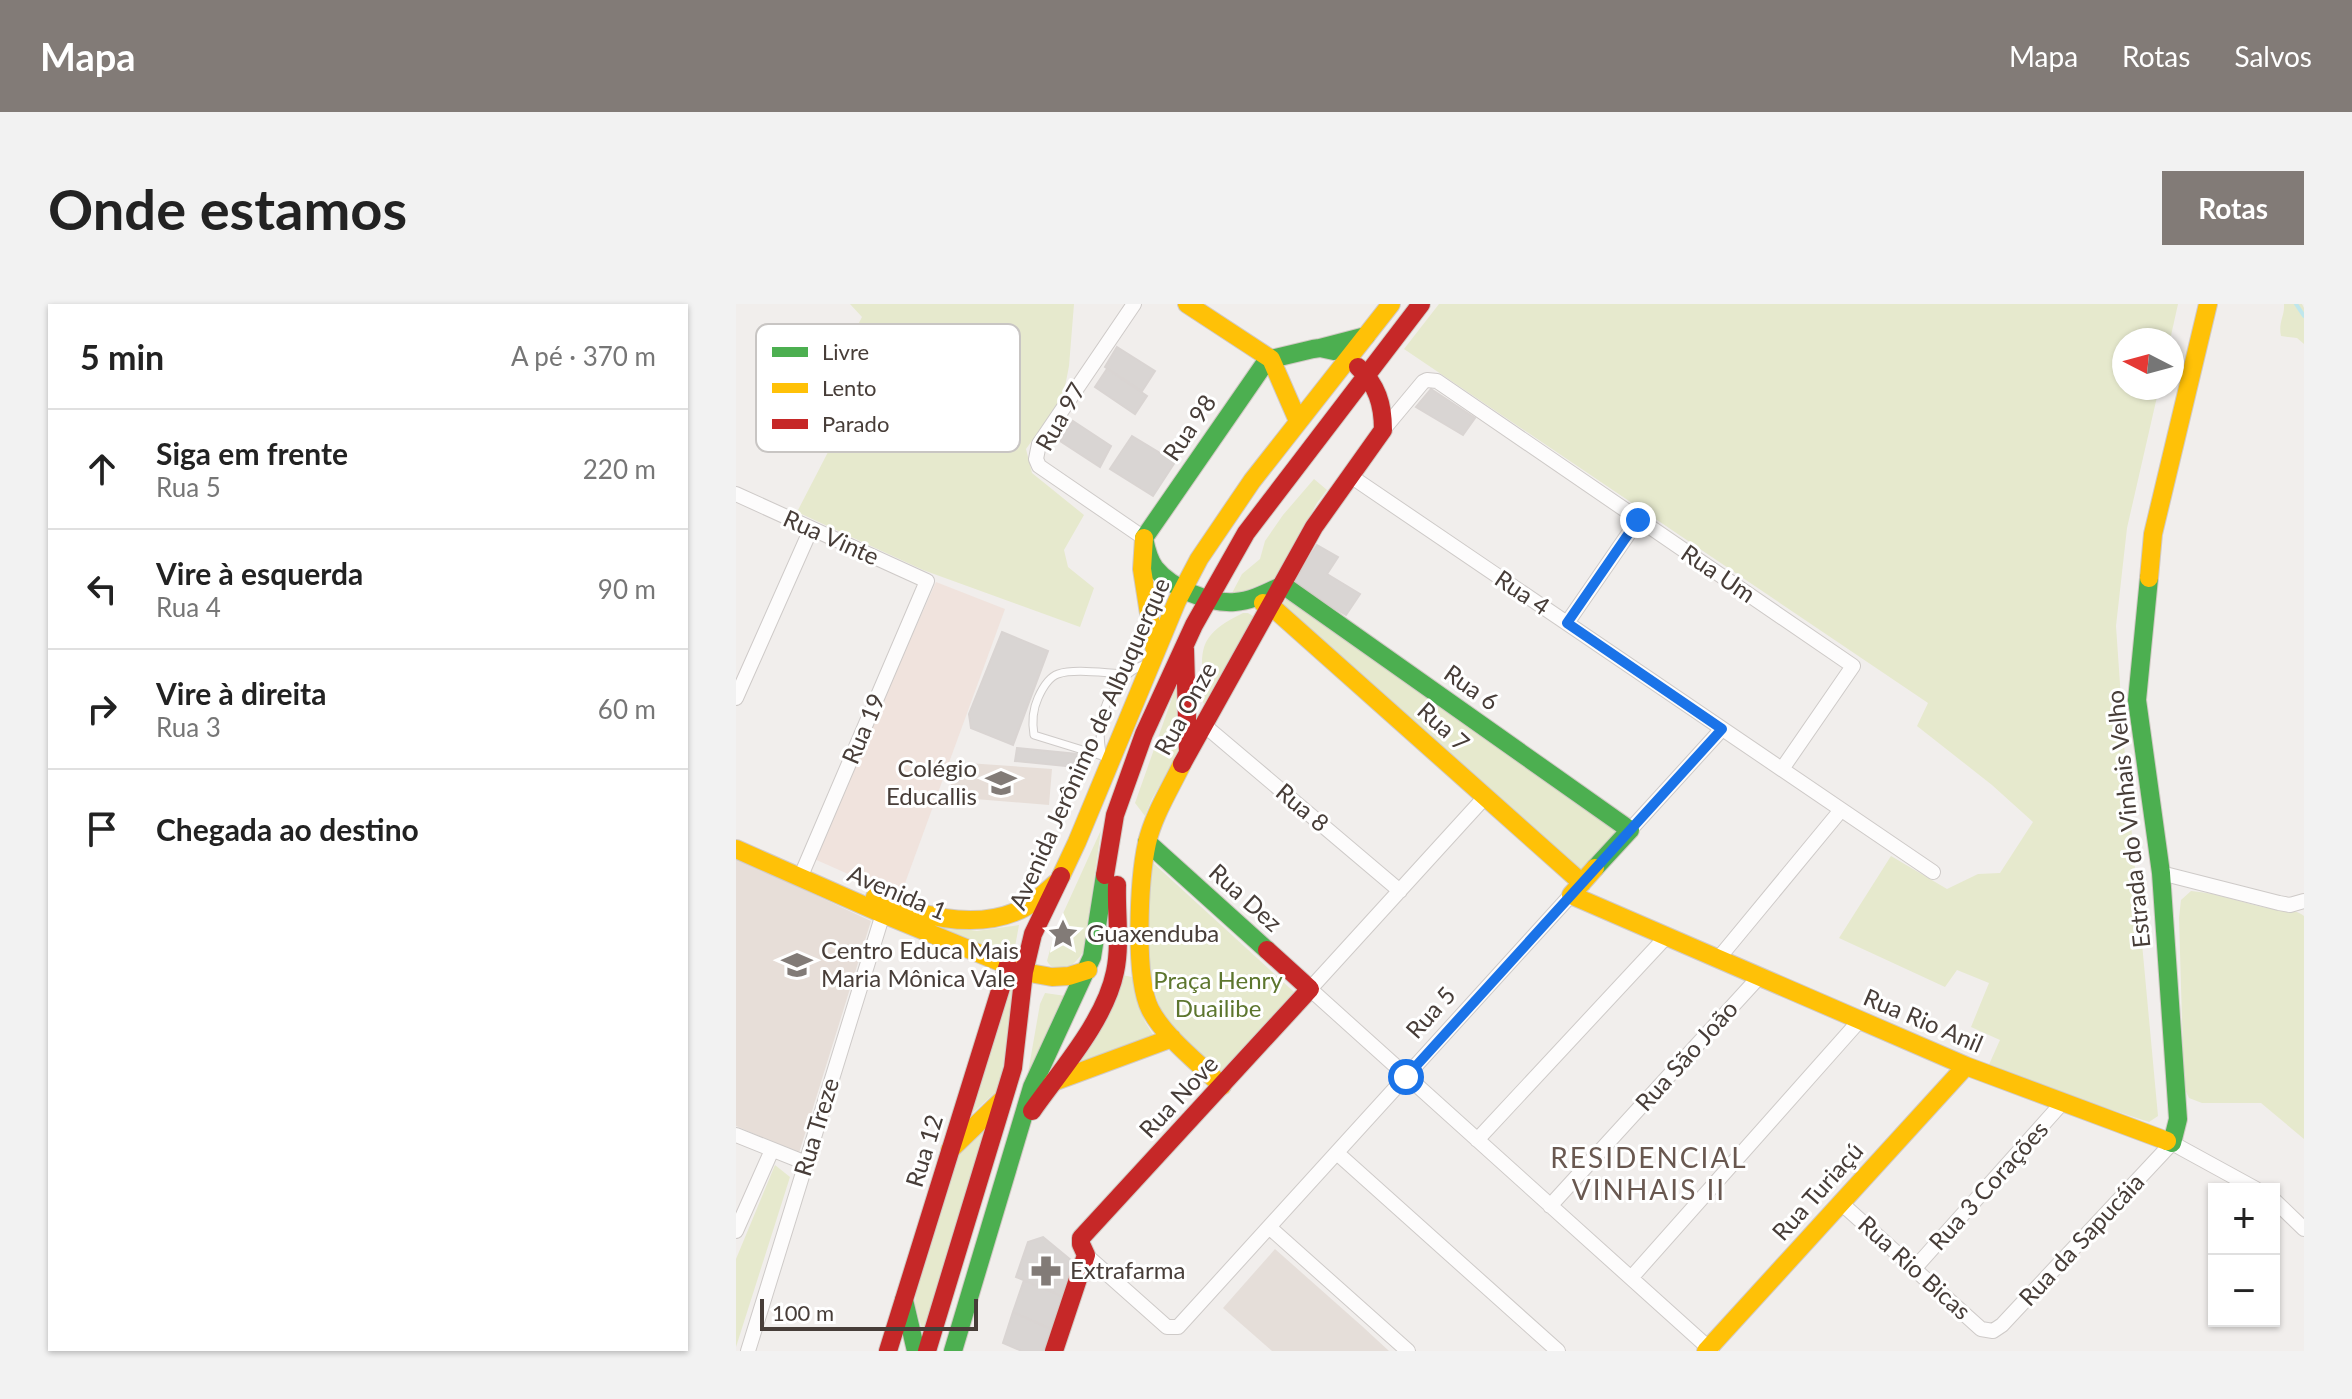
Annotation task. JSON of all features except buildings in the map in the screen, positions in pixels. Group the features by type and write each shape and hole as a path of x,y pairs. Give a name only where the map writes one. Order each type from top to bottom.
{"street":[{"name":"Rua 97","path":"1134,304 1039,444 1036,459 1039,466 1144,538"},
{"path":"1187,304 1271,359 1298,421"},
{"name":"Avenida Jerônimo de Albuquerque","path":"927,1351 1017,1044 1016,968 1077,842 1104,762 1183,587 1219,526 1391,304"},
{"name":"Avenida Jerônimo de Albuquerque","path":"953,1351 1032,1087 1088,970 1096,944 1115,815 1144,734 1207,599 1260,512 1421,304"},
{"name":"Estrada do Vinhais Velho","path":"2172,1143 2178,1119 2161,873 2137,700 2154,525 2208,304"},
{"path":"1271,359 1366,336"},
{"path":"1320,348 1348,358 1367,375 1382,402 1383,430"},
{"name":"Rua 98","path":"1144,538 1255,375 1271,359"},
{"name":"Rua Um","path":"1423,382 1437,381 1853,666 1782,769"},
{"name":"Rua Onze","path":"1222,1086 1172,1038 1150,1009 1141,975 1141,893 1147,842 1188,753 1314,527 1349,475 1423,382"},
{"name":"Rua 4","path":"1349,475 1933,872"},
{"name":"Rua Vinte","path":"736,494 927,581"},
{"path":"1567,623 1638,520"},
{"path":"736,698 811,529"},
{"path":"1144,538 1148,554 1161,574 1207,599 1232,603 1251,599 1283,585"},
{"path":"1144,538 1141,560 1153,657"},
{"name":"Rua 19","path":"803,872 927,581"},
{"name":"Rua 6","path":"1283,585 1630,830"},
{"path":"1251,599 1271,606"},
{"name":"Rua 7","path":"1271,606 1485,797 1577,889"},
{"path":"1185,644 1188,753"},
{"name":"Rua 8","path":"1204,725 1400,891"},
{"name":"Rua 5","path":"1086,1255 1167,1327 1174,1329 1181,1325 1722,729"},
{"path":"1018,1131 1098,1013 1115,973 1121,841 1144,734"},
{"name":"Rua Nove","path":"1054,1351 1086,1255 1081,1238 1485,797"},
{"path":"1718,959 1841,810"},
{"name":"Avenida 1","path":"736,837 803,872 1016,968 1052,977 1088,970"},
{"name":"Rua Dez","path":"1147,842 1310,989"},
{"name":"Avenida 1","path":"736,849 803,872"},
{"path":"2161,873 2279,903 2290,905 2304,901"},
{"name":"Avenida 1","path":"885,908 972,920 987,919 1016,911 1058,882"},
{"name":"Rua Rio Anil","path":"1577,889 1666,937 1966,1066 2172,1143 2245,1183"},
{"name":"Rua Treze","path":"748,1351 885,908"},
{"path":"1477,1140 1666,937"},
{"name":"Rua 12","path":"888,1351 950,1150 1016,968"},
{"name":"Rua São João","path":"1550,1206 1759,977"},
{"path":"1310,989 1709,1350"},
{"path":"1631,1278 1860,1020"},
{"path":"1053,1082 1172,1038"},
{"name":"Rua Turiaçú","path":"1709,1350 1966,1066"},
{"path":"950,1150 1003,1099"},
{"name":"Rua 3 Corações","path":"1914,1269 2063,1102"},
{"path":"736,1135 806,1163"},
{"name":"Rua da Sapucáia","path":"1988,1331 2002,1325 2172,1143"},
{"path":"736,1231 772,1150"},
{"path":"1337,1153 1558,1351"},
{"name":"Rua Rio Bicas","path":"1841,1203 1981,1329 1988,1331"},
{"path":"2280,1206 2304,1229"},
{"path":"1269,1227 1408,1351"},
{"path":"904,1300 916,1351"}],"lane":[{"path":"1128,674 1058,674 1045,685 1037,701 1034,735 1104,762 1099,730 1111,693 1128,674 1153,657"}],"shaded area":[{"path":"936,582 1005,609 900,897 812,858"},
{"name":"Colégio Educallis","path":"953,762 1052,769 1049,805 950,797"},
{"name":"Centro Educa Mais Maria Mônica Vale","path":"736,858 871,921 799,1153 736,1126"},
{"path":"1275,1249 1389,1351 1272,1351 1223,1308"}],"green space":[{"path":"850,304 1074,304 1063,397 1026,449 1032,473 1084,515 1064,550 1068,567 1094,588 1080,627 923,570 797,512 828,452 1020,452 1020,324 858,324 862,317"},
{"path":"1439,304 2178,304 2173,328 2112,328 2112,400 2156,400 2127,528 2116,626 2126,771 2158,1116 2149,1122 1987,1069 2000,1040 1971,1027 1989,983 1957,970 1945,987 1839,938 1891,856 1947,889 1978,874 2000,873 2033,822 1917,726 1928,703 1404,349"},
{"path":"2284,304 2302,304 2304,308 2304,344 2297,338 2281,336"},
{"path":"1314,479 1327,490 1277,577 1240,593 1232,593 1242,574 1260,559 1265,541 1283,515"},
{"path":"1286,599 1623,828 1584,877 1282,605"},
{"path":"1243,613 1256,618 1206,708 1203,702 1204,648 1215,630"},
{"path":"1176,687 1178,753 1145,816 1135,803"},
{"path":"1101,830 1084,950 1072,965 1062,970 1056,969 1047,961 1055,931"},
{"name":"Praça Henry Duailibe","path":"1151,861 1294,992 1221,1072 1175,1032 1160,1008 1148,946"},
{"path":"2191,891 2293,911 2304,916 2304,1139 2261,1103 2202,1103 2189,1098 2184,1087 2179,918 2181,900"},
{"path":"934,924 977,931 1019,925 1011,956 933,927"},
{"path":"1122,975 1132,977 1145,1022 1155,1038 1077,1064 1110,1011"},
{"path":"1013,980 1000,1088 967,1118"},
{"path":"1045,993 1066,996 1028,1073 1040,1004"},
{"path":"985,1127 924,1336 915,1304 916,1290 956,1157"},
{"path":"775,1165 790,1177 736,1347 736,1259"}],"waterway":[{"path":"2296,304 2304,316"}],"traffic: fast":[{"path":"1320,348 1366,336"},
{"path":"1283,585 1241,601 1225,602 1202,597 1180,588 1155,568 1144,538 1263,366 1271,359 1313,349 1334,351"},
{"path":"2149,578 2137,700 2161,873 2178,1119 2172,1143 2167,1141"},
{"path":"1283,585 1630,830 1595,868"},
{"path":"1147,842 1267,950"},
{"path":"953,1351 1032,1087 1092,957 1105,875"},
{"path":"904,1300 916,1351"}],"traffic: slow":[{"path":"1187,304 1271,359"},
{"path":"1061,876 1177,601 1199,559 1252,481 1391,304"},
{"path":"2149,578 2153,534 2208,304"},
{"path":"1271,359 1298,421"},
{"path":"1144,538 1142,569 1155,652"},
{"path":"1263,603 1271,606 1582,883"},
{"path":"1182,764 1147,843 1140,903 1142,975 1145,994 1156,1019 1173,1040 1222,1086"},
{"path":"736,849 1024,972 1052,977 1088,970"},
{"path":"1595,868 1571,895 1966,1066 2167,1141"},
{"path":"875,897 944,918 980,920 1021,909 1056,883"},
{"path":"1053,1082 1172,1038"},
{"path":"1706,1351 1966,1066"},
{"path":"950,1150 1002,1100"}],"traffic: jam":[{"path":"1105,875 1115,815 1144,734 1194,625 1246,533 1421,304"},
{"path":"1182,764 1314,527 1383,430 1378,396 1358,367"},
{"path":"1185,649 1188,753"},
{"path":"927,1351 1013,1068 1024,972 1033,934 1061,876"},
{"path":"1032,1111 1092,1027 1110,990 1118,951 1117,885"},
{"path":"1054,1351 1086,1255 1081,1238 1310,989 1267,950"},
{"path":"888,1351 1008,965"}],"place":[{"name":"Colégio Educallis","path":"1001,783"},
{"name":"Guaxenduba","path":"1063,934"},
{"name":"Centro Educa Mais Maria Mônica Vale","path":"797,965"},
{"name":"Extrafarma","path":"1046,1271"}],"district":[{"name":"RESIDENCIAL VINHAIS II","path":"1649,1174"}],"route":[{"path":"1406,1077 1722,729 1567,623 1638,520"}]}
